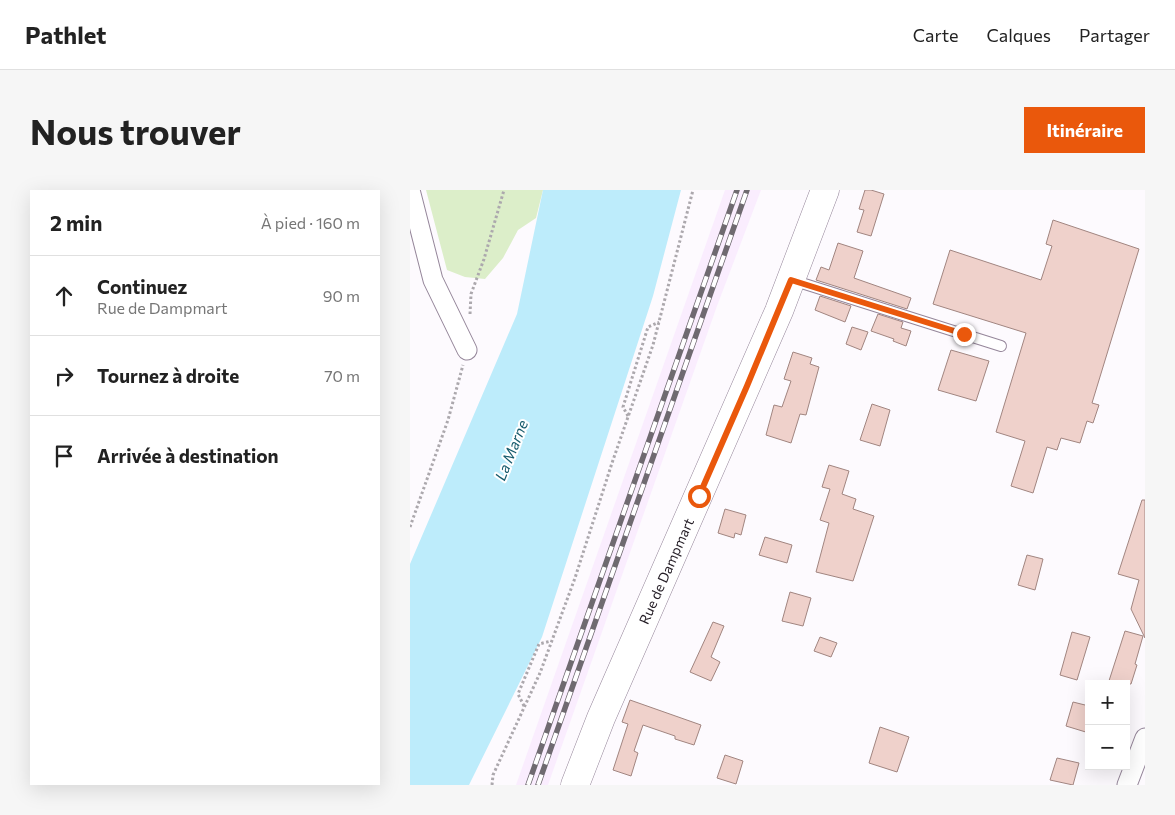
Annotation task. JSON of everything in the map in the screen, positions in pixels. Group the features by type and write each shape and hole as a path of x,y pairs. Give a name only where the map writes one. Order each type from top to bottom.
{"street":[{"path":"410,190 433,280 467,350"},
{"name":"Rue de Dampmart","path":"575,785 601,718 747,386 791,280 825,190"},
{"path":"1127,785 1145,738"}],"lane":[{"path":"791,280 1001,346"}],"path":[{"path":"410,527 448,420 467,350 471,294 484,260 504,190"},
{"path":"492,785 493,774 540,673 575,578 653,345 694,190"},
{"path":"628,416 622,407 648,327 659,322"},
{"path":"524,706 518,694 535,652 539,644 551,641"}],"shaded area":[{"path":"725,190 761,190 717,306 548,785 516,785"}],"green space":[{"path":"426,190 543,190 536,218 518,230 503,258 485,279 465,277 447,270"}],"water":[{"name":"La Marne","path":"543,190 681,190 653,296 542,637 469,785 410,785 410,564 517,314"}],"building":[{"path":"865,190 884,194 871,236 857,232 864,210 859,209"},
{"path":"1053,220 1139,249 1092,403 1099,405 1093,423 1087,421 1080,443 1061,438 1057,450 1047,447 1033,493 1011,486 1025,441 996,432 1026,333 933,304 950,250 1041,280 1052,246 1046,244"},
{"path":"838,243 863,251 854,278 911,298 907,309 816,280 821,267 829,270"},
{"path":"820,296 851,306 845,322 815,310"},
{"path":"878,314 903,322 901,328 911,331 906,346 893,341 894,339 871,331"},
{"path":"852,327 868,332 861,350 846,344"},
{"path":"951,350 989,361 976,401 938,390"},
{"path":"793,352 812,358 810,364 819,367 806,415 800,414 791,443 766,435 774,405 782,407 791,381 784,379"},
{"path":"872,404 890,410 880,446 860,440"},
{"path":"829,465 849,471 842,494 856,499 853,509 874,516 853,581 816,572 829,523 820,520 830,489 822,487"},
{"path":"1142,500 1145,500 1145,638 1131,609 1139,580 1118,574"},
{"path":"725,509 746,515 741,535 735,533 734,538 718,533"},
{"path":"765,537 792,545 787,563 759,555"},
{"path":"1027,555 1043,559 1035,590 1018,585"},
{"path":"790,592 811,598 803,626 782,621"},
{"path":"713,622 724,626 711,657 720,662 711,681 690,672"},
{"path":"1125,631 1143,636 1131,684 1130,680 1109,680"},
{"path":"1072,632 1090,637 1077,680 1060,675"},
{"path":"820,637 837,643 831,657 814,651"},
{"path":"630,700 701,725 694,745 643,725 634,751 638,753 631,776 613,770 628,724 622,722"},
{"path":"1073,702 1085,705 1085,732 1066,726"},
{"path":"880,727 909,737 897,772 869,763"},
{"path":"725,755 743,761 736,784 717,778"},
{"path":"1057,758 1079,763 1073,785 1050,780"}],"railway":[{"path":"528,785 737,190"},
{"path":"538,785 747,190"}],"route":[{"path":"699,496 791,280 964,334"}]}
